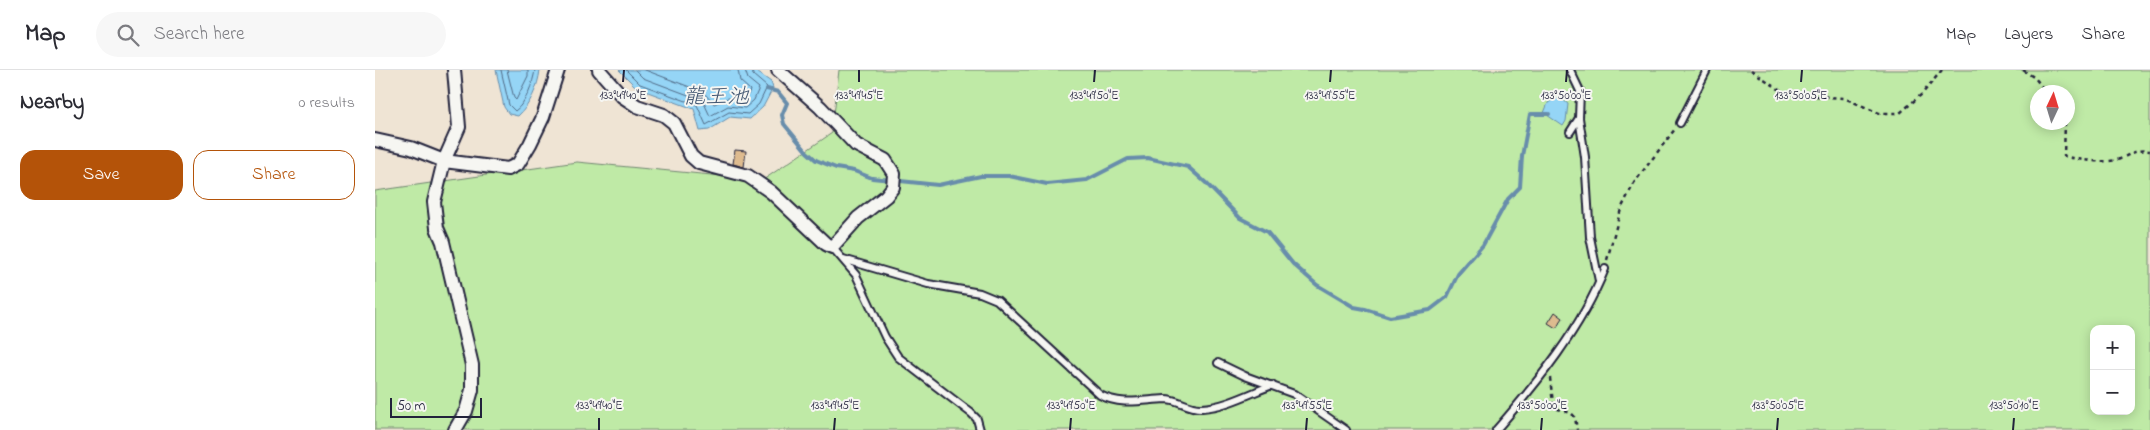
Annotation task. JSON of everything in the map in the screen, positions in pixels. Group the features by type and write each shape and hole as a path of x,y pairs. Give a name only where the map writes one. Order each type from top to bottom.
{"street":[{"path":"454,70 459,127 444,161 434,202 437,228 443,242 472,365 472,390 466,411 455,430"},
{"path":"375,140 411,148 444,161 508,169 517,164 543,117 558,70"},
{"path":"599,70 622,96 637,106 664,115 674,123 691,156 699,163 747,176 771,192 826,244 832,247 858,218 886,196 893,187 894,174 885,160 856,145 820,107 778,70"}],"lane":[{"path":"1570,70 1580,91 1579,118 1585,157 1590,237 1599,281"},
{"path":"1680,123 1707,70"},
{"path":"1570,132 1579,118"},
{"path":"832,247 856,275 885,337 898,357 971,413 977,419 980,430"},
{"path":"843,259 928,284 980,293 997,300 1101,395 1111,401 1168,399 1176,400 1189,408 1204,408 1272,385"},
{"path":"1496,430 1545,371 1571,336 1605,269"},
{"path":"1218,364 1294,394 1347,430"}],"path":[{"path":"1751,70 1786,94 1844,98 1879,113 1900,113 1922,94 1942,70"},
{"path":"2023,70 2035,78 2040,85"},
{"path":"1605,269 1621,209 1634,183 1655,153 1680,123"},
{"path":"2065,130 2064,156 2080,161 2118,159 2139,149 2150,151"},
{"path":"1545,371 1551,380 1553,403 1558,409 1571,413 1575,417 1577,430"}],"green space":[{"path":"839,70 2150,70 2150,430 375,430 375,191 577,162 763,180 832,133"}],"water":[{"path":"496,70 540,70 533,95 518,116 509,114 504,107"},
{"name":"龍王池","path":"619,70 754,70 771,82 773,88 763,107 750,119 730,117 709,130 700,131 694,109 637,88"},
{"path":"1555,98 1563,100 1568,104 1566,121 1563,126 1544,113 1548,103"}],"building":[{"path":"735,150 746,151 744,167 733,164"},
{"path":"1555,312 1563,318 1556,328 1548,323"}],"waterway":[{"path":"767,89 778,92 787,103 782,115 784,124 816,160 872,178 938,185 981,176 1009,176 1047,184 1087,180 1128,159 1148,158 1188,167 1240,218 1267,232 1293,264 1317,285 1354,307 1390,317 1430,310 1447,297 1458,274 1483,245 1508,199 1520,187 1522,156 1530,114 1549,114"}]}
